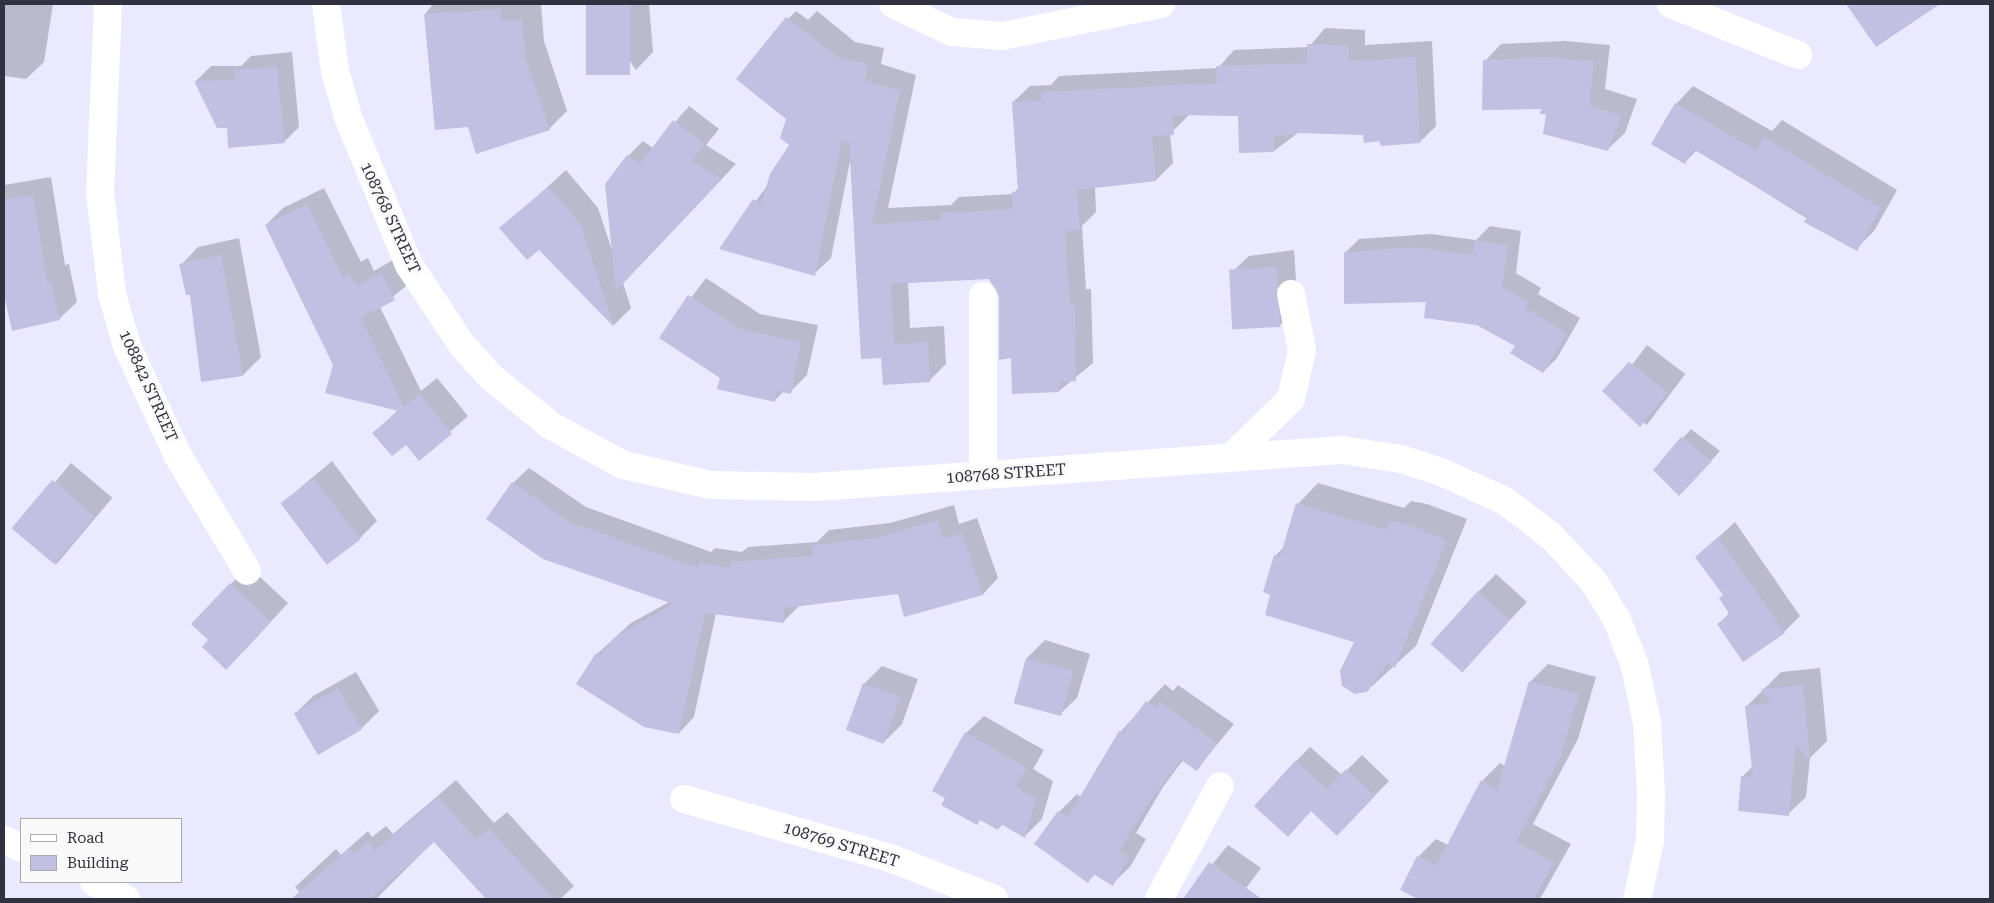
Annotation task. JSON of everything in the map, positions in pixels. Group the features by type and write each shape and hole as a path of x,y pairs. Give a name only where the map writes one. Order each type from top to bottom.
{"street":[{"name":"108842 STREET","path":"108,4 100,192 112,294 127,346 178,456 247,571"},
{"name":"108768 STREET","path":"326,4 335,71 348,117 409,265 462,345 492,376 550,425 623,465 711,485 815,488 1231,456 1342,450 1401,459 1505,500 1572,557 1617,620 1642,697 1650,759 1651,831 1637,899"},
{"path":"893,4 952,32 1002,36 1161,4"},
{"path":"1671,4 1798,56"},
{"path":"1231,456 1291,399 1302,350 1291,294"},
{"path":"983,296 984,475"},
{"path":"1159,899 1220,786"},
{"name":"108769 STREET","path":"684,800 893,859 994,899"},
{"path":"4,840 20,848"},
{"path":"96,883 126,899"}],"building":[{"path":"586,4 630,4 630,75 586,75"},
{"path":"1846,4 1940,4 1876,47"},
{"path":"500,9 501,21 522,19 526,59 550,130 476,154 468,127 435,130 424,14"},
{"path":"786,17 839,58 868,64 865,80 900,91 872,224 941,220 941,213 1013,209 1012,192 1018,192 1012,102 1042,100 1041,92 1217,83 1216,66 1307,63 1307,44 1349,46 1349,61 1416,57 1420,143 1381,146 1379,141 1364,143 1363,135 1299,133 1274,137 1274,152 1239,153 1238,116 1173,115 1174,135 1152,136 1156,181 1077,190 1080,230 1065,231 1070,305 1075,305 1076,381 1059,382 1059,392 1012,394 1011,358 999,360 999,296 989,279 891,284 894,344 928,342 930,382 883,385 881,358 861,359 849,141 842,141 815,276 719,249 753,199 761,204 770,174 789,145 780,138 786,119 736,79"},
{"path":"1547,57 1594,61 1589,105 1621,116 1608,151 1543,134 1546,114 1540,114 1541,109 1482,110 1483,60"},
{"path":"277,66 285,143 228,148 227,128 217,128 194,81 235,80 234,70"},
{"path":"1675,103 1756,150 1764,137 1881,208 1857,251 1804,222 1807,217 1693,149 1685,164 1651,144"},
{"path":"673,120 705,144 692,161 722,179 616,291 605,184 627,155 640,164"},
{"path":"548,187 581,225 614,327 539,250 527,260 499,228"},
{"path":"33,195 47,282 51,282 60,320 12,331 4,295 4,199"},
{"path":"307,204 343,278 350,274 357,286 381,273 395,300 361,318 404,407 419,394 452,434 419,461 406,445 392,456 372,433 399,411 325,393 333,365 265,225"},
{"path":"1475,240 1508,245 1502,287 1528,302 1525,308 1567,333 1543,373 1510,353 1515,346 1477,325 1424,318 1426,302 1344,304 1344,252 1417,247 1472,255"},
{"path":"221,255 243,376 201,382 190,295 186,295 179,264"},
{"path":"1277,267 1280,327 1232,329 1229,270"},
{"path":"688,295 743,330 801,342 791,394 777,391 775,402 717,389 720,378 659,338"},
{"path":"1629,362 1668,392 1640,427 1602,391"},
{"path":"1681,437 1712,461 1679,496 1653,470"},
{"path":"314,478 360,539 327,565 280,503"},
{"path":"52,480 95,516 54,564 12,528"},
{"path":"512,482 570,522 698,568 699,562 730,568 731,562 813,556 812,545 874,538 938,520 943,539 962,533 983,595 904,617 898,594 784,608 784,623 705,613 679,734 644,727 576,684 596,653 600,656 614,638 673,604 543,559 486,519"},
{"path":"1296,503 1386,530 1389,521 1406,524 1447,540 1395,668 1388,663 1367,692 1355,694 1342,686 1340,671 1354,642 1265,615 1270,595 1263,592 1274,555 1280,557"},
{"path":"1718,537 1785,633 1743,662 1717,624 1730,615 1719,598 1723,595 1695,557"},
{"path":"230,583 271,622 226,670 202,647 208,640 191,624"},
{"path":"1478,591 1510,620 1462,673 1430,644"},
{"path":"1026,658 1073,671 1061,716 1014,703"},
{"path":"1529,681 1579,694 1560,758 1516,842 1554,862 1534,899 1418,899 1400,890 1417,856 1436,866 1481,780 1497,790"},
{"path":"863,683 901,697 883,744 846,730"},
{"path":"1803,685 1810,760 1796,744 1789,816 1738,811 1741,776 1753,777 1745,706 1771,703 1761,689"},
{"path":"338,688 362,730 318,755 294,714"},
{"path":"1146,701 1156,708 1160,702 1217,743 1197,771 1181,760 1146,807 1119,851 1129,857 1113,886 1093,874 1088,883 1034,844 1058,811 1068,817 1119,731 1122,733"},
{"path":"965,732 1027,768 1016,787 1036,799 1025,838 1001,824 998,830 980,820 977,825 941,805 945,798 932,791"},
{"path":"1295,761 1327,789 1346,769 1375,796 1337,836 1311,811 1288,837 1254,806"},
{"path":"438,797 476,840 489,828 553,899 486,899 434,842 370,899 291,899 350,848 354,853 368,842 375,851"},
{"path":"1209,862 1262,899 1183,899"}]}
